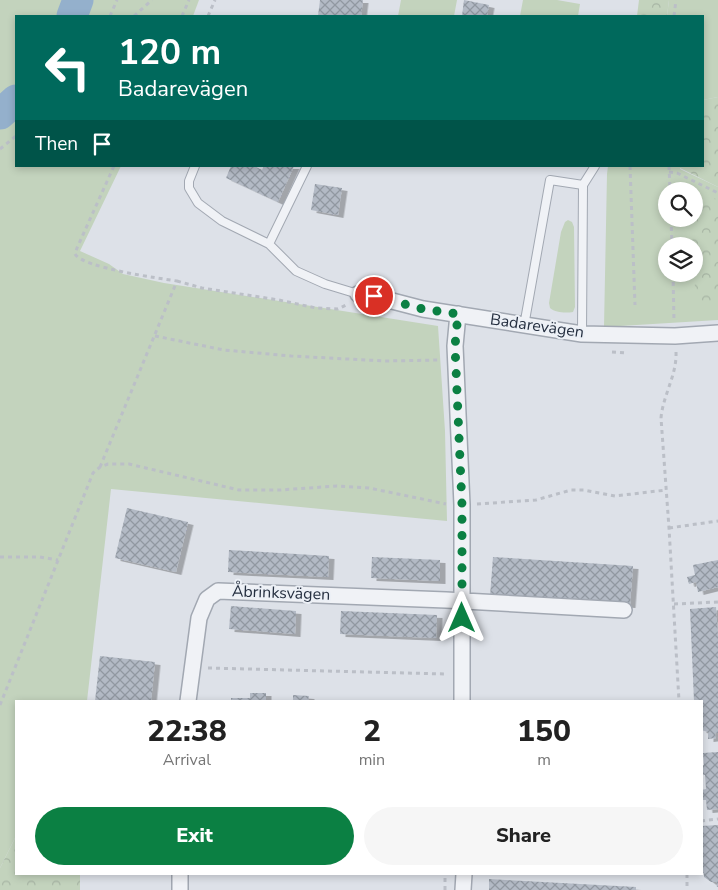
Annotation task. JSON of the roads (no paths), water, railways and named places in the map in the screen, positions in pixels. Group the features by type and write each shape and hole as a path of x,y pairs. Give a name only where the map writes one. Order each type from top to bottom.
{"street":[{"name":"Badarevägen","path":"358,294 374,296 423,309 582,334 675,336 718,333"},
{"path":"458,314 455,360 462,505 462,700"},
{"name":"Åbrinksvägen","path":"188,700 199,618 207,599 218,591 624,610"},
{"path":"180,875 180,890"}],"lane":[{"path":"195,167 189,181 189,188 198,203 222,221 269,244 296,271 325,284 358,294"},
{"path":"269,244 307,167"},
{"path":"582,334 583,185 594,167"},
{"path":"524,326 550,180 583,185"}],"waterway":[{"path":"72,15 78,0"},
{"path":"0,114 15,101"}]}
